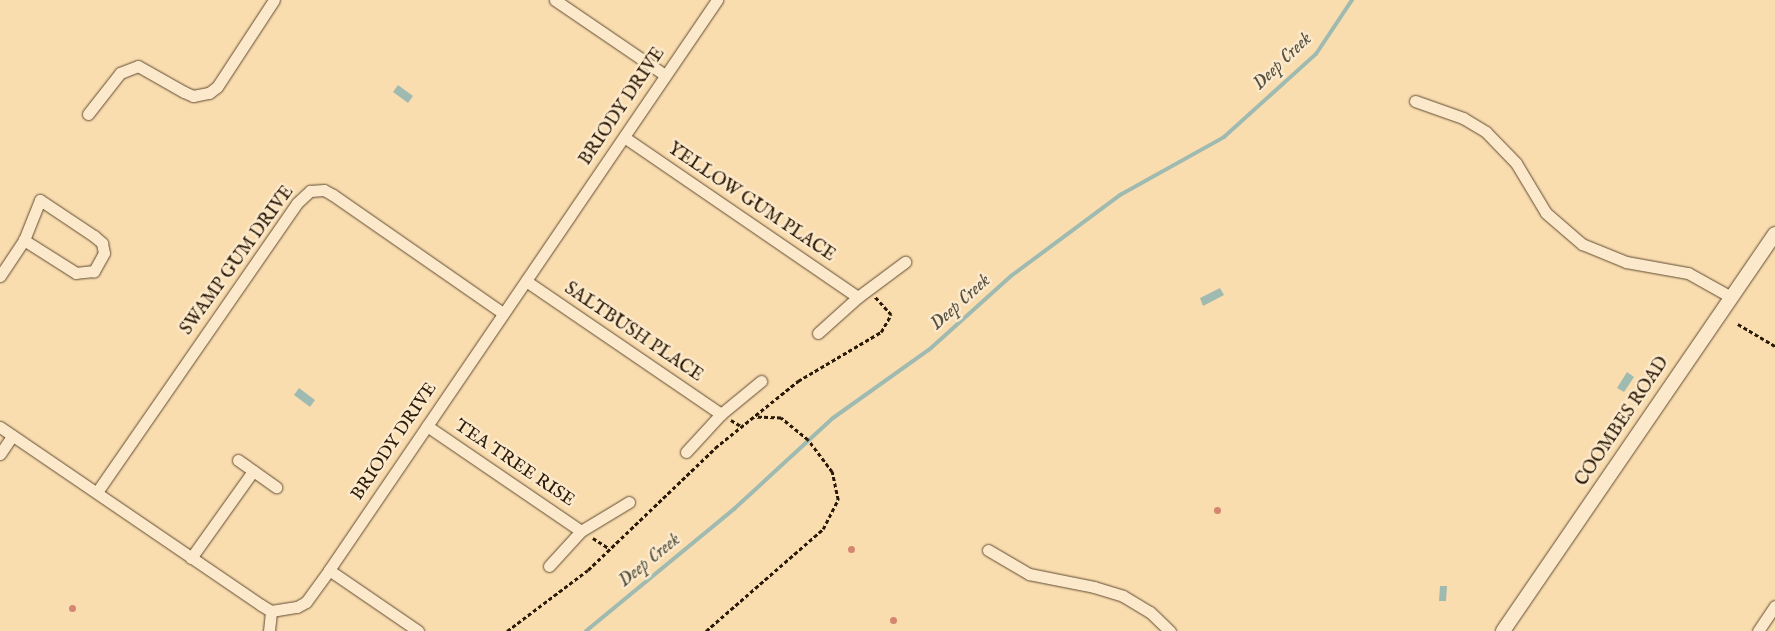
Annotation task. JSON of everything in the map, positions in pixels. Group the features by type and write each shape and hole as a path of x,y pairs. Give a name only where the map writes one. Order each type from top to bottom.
{"street":[{"path":"88,114 120,73 138,66 193,96 209,93 274,0"},
{"path":"555,0 665,75"},
{"name":"BRIODY DRIVE","path":"271,611 284,611 306,602 717,0"},
{"path":"1415,101 1463,118 1486,132 1511,157 1546,213 1582,244 1626,262 1688,273 1731,298"},
{"name":"YELLOW GUM PLACE","path":"624,138 858,297"},
{"name":"SWAMP GUM DRIVE","path":"97,492 297,203 310,191 324,190 334,195 503,313"},
{"path":"0,276 24,240 40,200 102,243 101,264 94,271 76,273 24,240"},
{"name":"COOMBES ROAD","path":"1503,631 1775,234"},
{"path":"818,333 858,297 905,262"},
{"name":"SALTBUSH PLACE","path":"526,281 721,414"},
{"path":"686,452 721,414 761,381"},
{"name":"TEA TREE RISE","path":"427,426 581,531"},
{"path":"0,427 271,611 269,631"},
{"path":"0,454 12,436"},
{"path":"238,460 276,487"},
{"path":"191,558 254,471"},
{"name":"TEA TREE RISE","path":"549,566 581,531 629,502"},
{"path":"988,550 1029,574 1094,587 1122,596 1150,612 1170,631"},
{"path":"329,570 418,631"},
{"path":"1758,631 1775,606"}],"path":[{"path":"507,631 588,570 715,448 753,417 798,381 880,332 891,315 868,289"},
{"path":"1738,324 1775,346"},
{"path":"706,631 823,529 838,500 832,472 808,440 781,418 753,417"},
{"path":"581,531 610,549"}],"water":[{"path":"398,85 413,96 408,103 393,92"},
{"path":"1220,288 1224,295 1203,306 1200,298"},
{"path":"1627,372 1634,377 1624,392 1617,388"},
{"path":"299,388 315,400 310,407 294,395"},
{"path":"1440,586 1447,586 1446,601 1439,601"}],"building":[{"path":"1217,507 1220,510 1217,513 1214,510"},
{"path":"851,545 855,549 851,553 847,549"},
{"path":"72,604 76,608 72,612 68,608"},
{"path":"893,616 897,620 893,624 889,620"}],"waterway":[{"name":"Deep Creek","path":"586,631 734,509 833,418 931,348 1011,276 1120,195 1224,137 1316,54 1352,0"}]}
